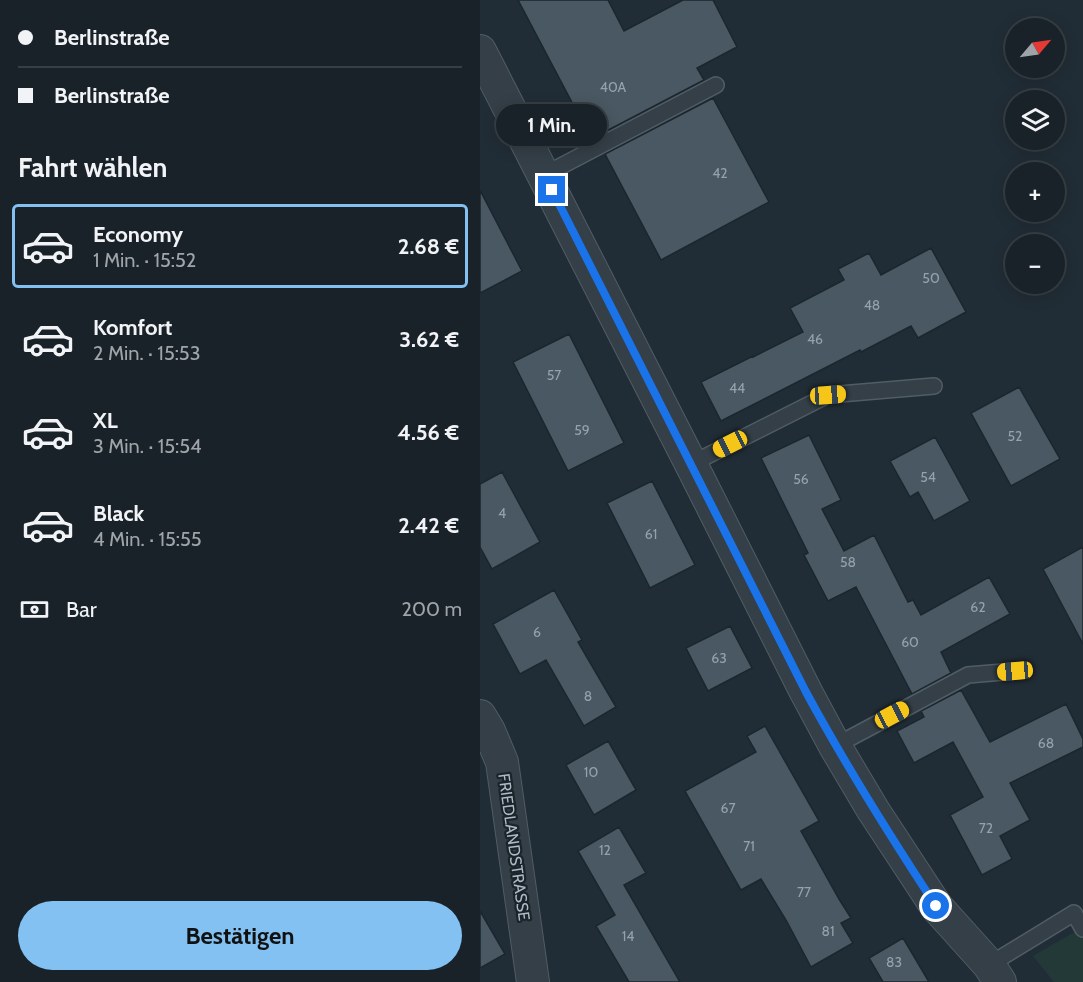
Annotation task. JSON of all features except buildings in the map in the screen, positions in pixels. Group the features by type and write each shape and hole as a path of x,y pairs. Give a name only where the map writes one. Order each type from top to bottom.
{"street":[{"path":"480,51 835,746 873,810 936,906 994,974"},
{"name":"FRIEDLANDSTRASSE","path":"480,716 489,730 502,762 533,982"}],"lane":[{"path":"544,175 716,85"},
{"path":"691,464 828,395 934,386"},
{"path":"835,746 968,675 1015,671"},
{"path":"994,974 1074,913 1083,928"}],"green space":[{"path":"1078,930 1083,939 1083,982 1054,982 1033,956"}],"route":[{"path":"552,190 806,692 873,810 936,906"}]}
